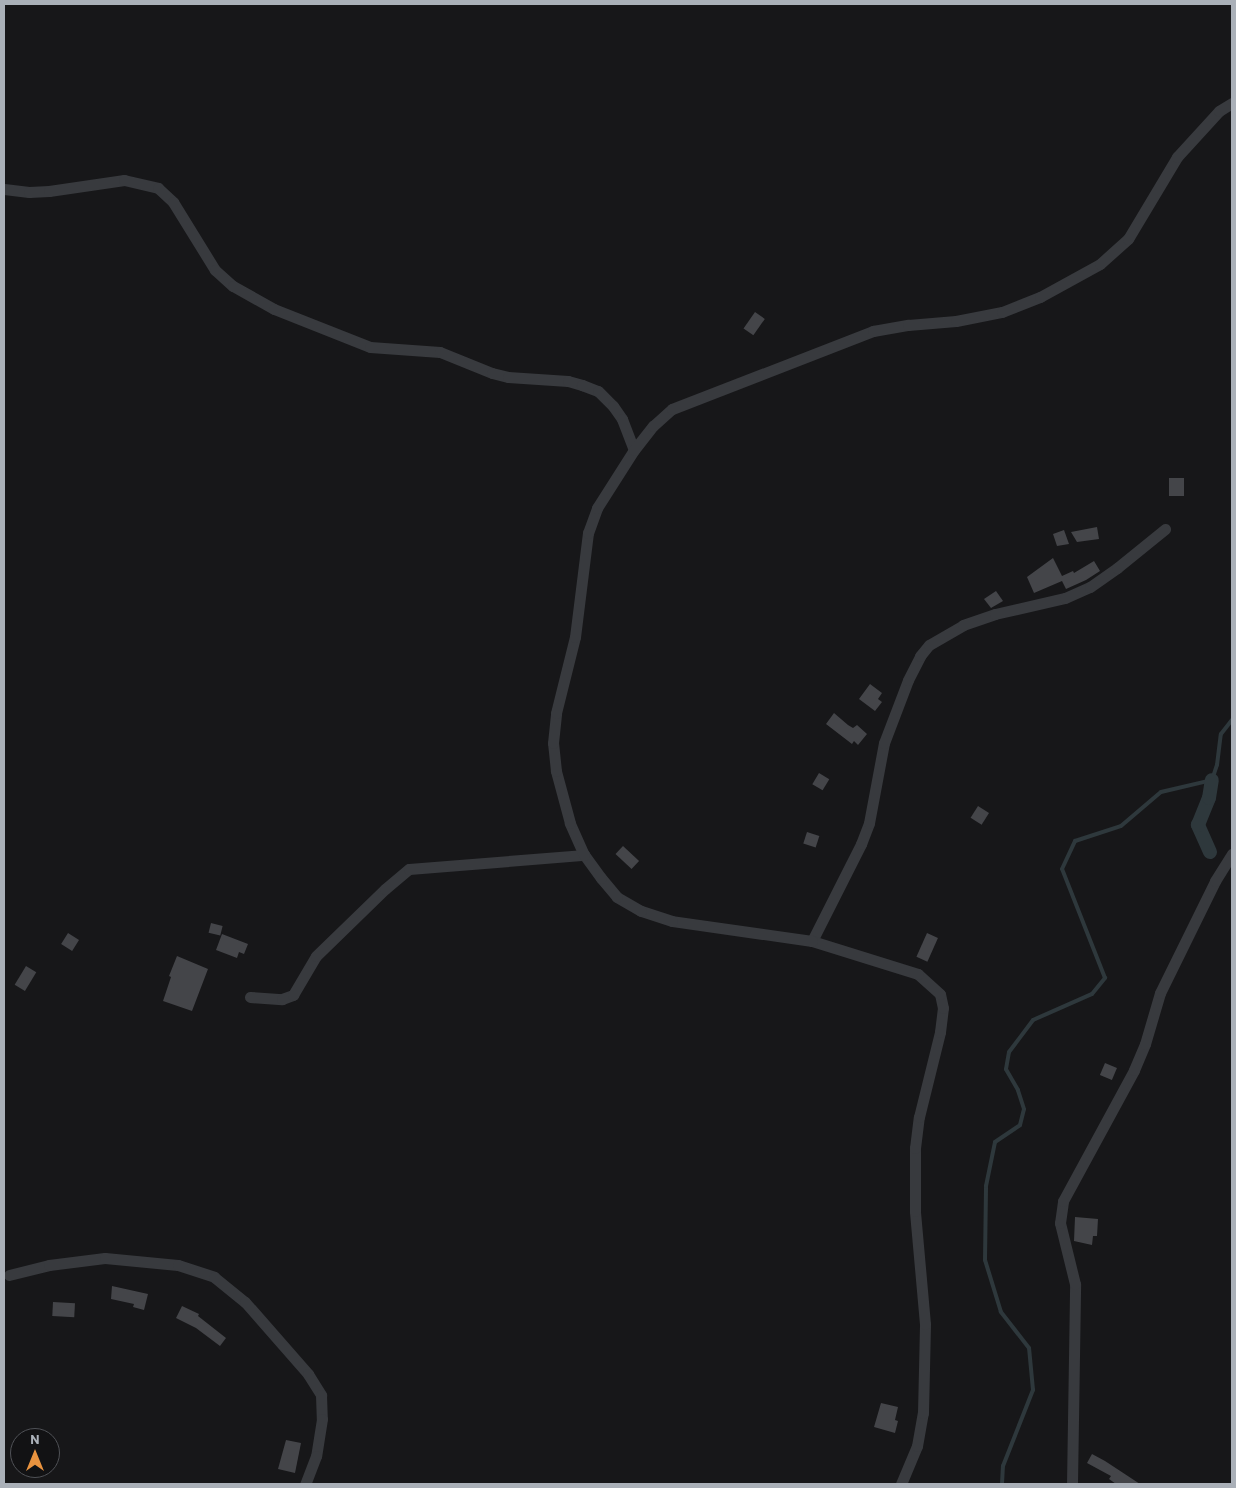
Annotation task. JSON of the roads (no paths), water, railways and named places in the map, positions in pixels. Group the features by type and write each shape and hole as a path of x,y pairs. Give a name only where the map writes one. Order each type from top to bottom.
{"street":[{"path":"901,1484 917,1446 924,1388 925,1324 915,1204 915,1148 919,1117 940,1032 943,1008 940,994 918,974 812,941 672,921 641,911 617,897 584,855 570,823 556,771 553,743 556,713 575,637 588,533 597,508 634,450 653,426 672,409 873,331 908,325 956,321 1002,312 1040,297 1100,264 1128,240 1184,150 1220,111 1232,103"},
{"path":"4,189 29,192 49,191 124,180 158,188 173,202 215,270 233,286 274,310 370,347 440,352 492,374 508,377 568,381 598,391 613,406 622,420 634,450"},
{"path":"812,941 861,844 869,823 884,743 908,680 920,656 929,645 963,625 995,614 1065,598 1090,587 1117,568 1165,528"},
{"path":"1072,1484 1074,1284 1060,1224 1063,1201 1134,1070 1145,1044 1160,993 1214,881 1232,854"},
{"path":"250,997 282,999 294,994 316,956 385,889 409,869 584,855"},
{"path":"9,1275 49,1265 105,1258 178,1265 214,1277 245,1302 308,1374 321,1395 322,1419 316,1456 305,1484"}],"waterway":[{"path":"1002,1484 1003,1466 1033,1390 1029,1348 1001,1312 985,1260 986,1186 995,1142 1020,1125 1024,1109 1018,1090 1006,1069 1009,1052 1033,1020 1092,994 1105,978 1062,869 1075,841 1121,826 1161,792 1212,780 1217,765 1221,734 1232,720"},
{"path":"1210,852 1198,825 1209,798 1212,780"}]}
